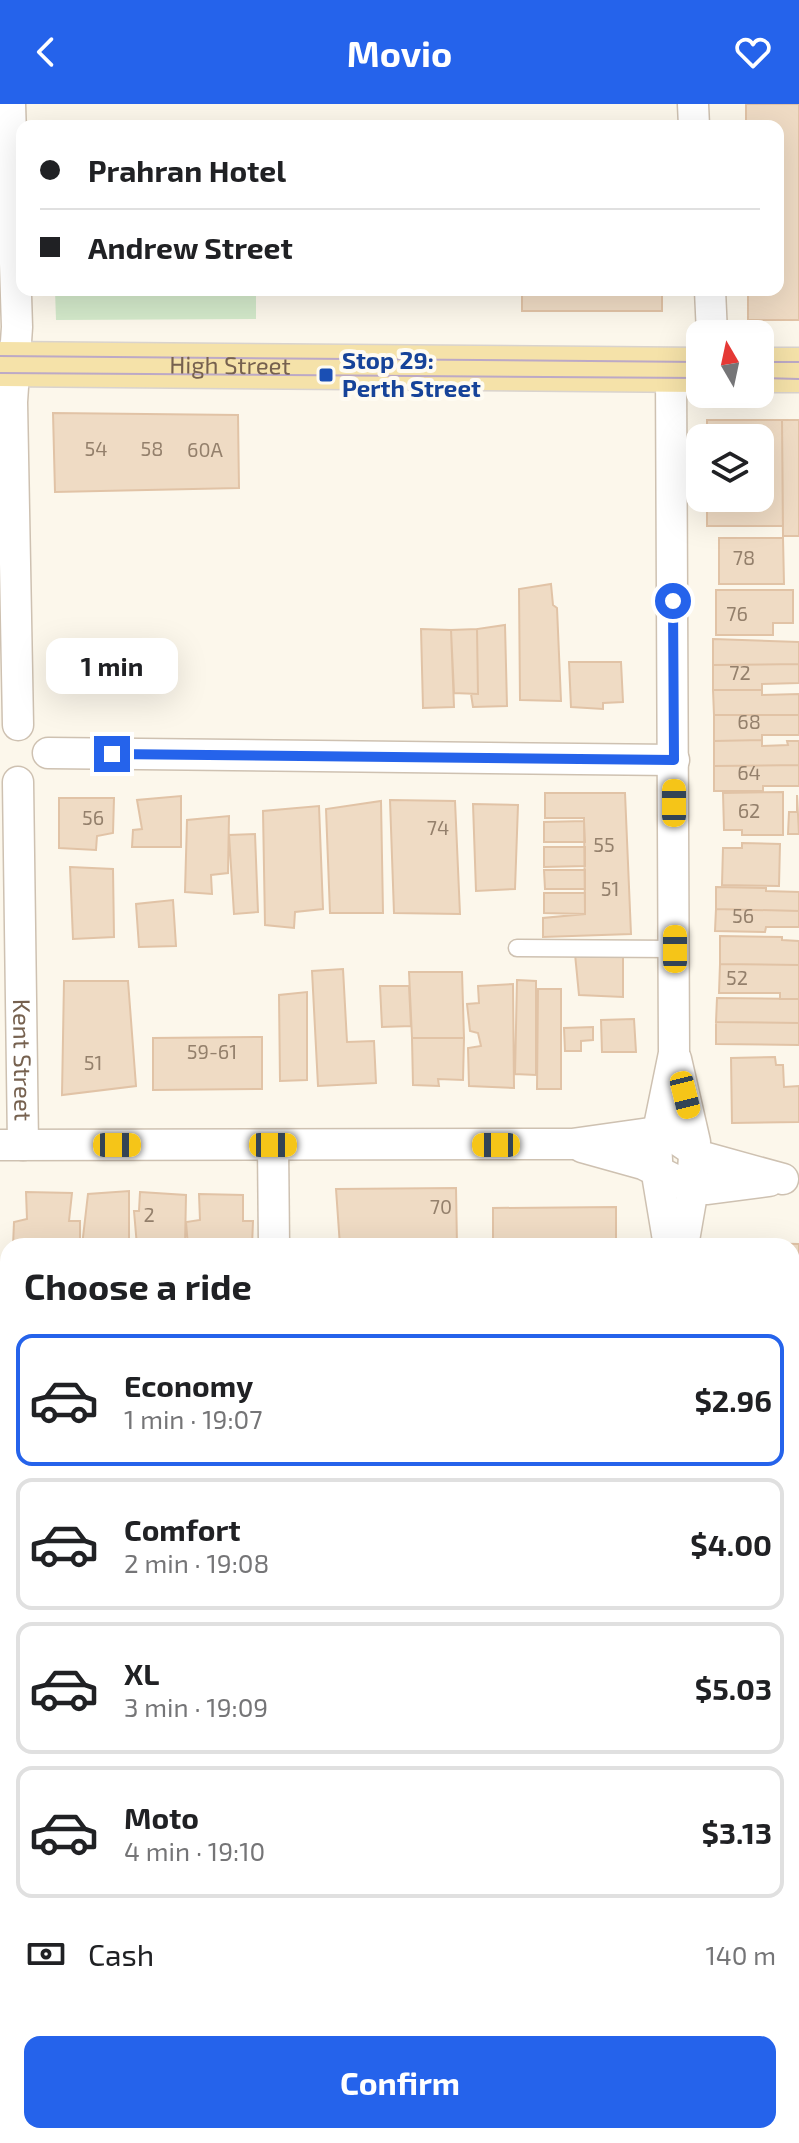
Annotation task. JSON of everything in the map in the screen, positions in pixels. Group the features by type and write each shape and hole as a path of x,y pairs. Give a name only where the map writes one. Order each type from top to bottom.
{"main road":[{"name":"High Street","path":"7,364 686,369"},
{"path":"774,370 799,370"}],"street":[{"path":"10,104 16,295"},
{"path":"9,778 36,777 47,762 48,753 42,736 27,726 9,729 12,402 7,364 17,327 16,296"},
{"path":"710,296 711,320"},
{"path":"668,1238 657,1170 657,1132 674,1053 674,760 686,369"},
{"path":"48,753 674,760"},
{"name":"Kent Street","path":"9,778 12,1145"},
{"path":"674,1053 693,1129 695,1152 693,1189 684,1238"},
{"path":"12,1145 572,1144 657,1132 669,1134 695,1152 791,1179"},
{"path":"572,1144 643,1164 693,1189 791,1179"},
{"path":"273,1145 274,1238"}],"lane":[{"path":"517,948 675,949"}],"green space":[{"path":"55,296 256,296 256,319 56,320"}],"building":[{"path":"746,104 799,104 799,320 748,320 748,296 784,296 784,120 746,120"},
{"path":"522,296 662,296 662,311 522,311"},
{"path":"53,413 238,415 239,488 55,492"},
{"path":"707,420 782,420 783,526 707,526 707,512 774,512 774,424 707,424"},
{"path":"782,420 799,420 799,536 783,536"},
{"path":"719,538 783,538 784,584 719,584"},
{"path":"551,584 553,605 557,608 561,701 520,700 519,589"},
{"path":"716,590 793,590 793,623 773,623 773,635 716,635"},
{"path":"505,625 507,706 473,707 471,694 478,694 477,629"},
{"path":"421,629 451,630 454,707 423,708"},
{"path":"477,629 478,694 454,693 451,630"},
{"path":"713,639 799,642 799,664 713,665"},
{"path":"569,662 621,662 623,702 603,703 603,709 571,707"},
{"path":"799,664 799,683 762,684 762,690 713,690 713,665"},
{"path":"713,690 762,690 762,695 799,694 799,715 714,715"},
{"path":"714,715 799,715 799,735 762,735 762,740 714,741"},
{"path":"762,740 762,746 788,745 787,741 799,741 799,765 714,766 714,741"},
{"path":"799,765 799,786 763,786 763,791 714,791 714,766"},
{"path":"783,792 783,835 742,835 742,830 724,830 723,793"},
{"path":"545,793 625,793 631,934 543,937 543,918 585,914 584,818 545,818"},
{"path":"797,795 799,834 788,834 789,812 797,812"},
{"path":"181,796 181,847 132,847 133,830 142,829 137,800"},
{"path":"59,798 114,798 113,833 97,836 96,850 59,848"},
{"path":"390,800 455,801 460,914 394,913"},
{"path":"381,801 383,913 330,913 326,809"},
{"path":"473,804 518,805 515,889 476,891"},
{"path":"319,806 323,909 295,912 294,928 265,925 263,811"},
{"path":"229,816 228,873 211,875 212,894 185,892 187,820"},
{"path":"584,821 585,842 544,842 544,822"},
{"path":"255,834 258,912 234,914 229,835"},
{"path":"742,843 780,844 779,886 722,885 723,848 742,848"},
{"path":"544,847 585,847 585,866 544,867"},
{"path":"70,867 113,869 114,937 73,939"},
{"path":"544,870 585,870 585,889 545,889"},
{"path":"716,887 799,892 799,911 716,909"},
{"path":"544,893 585,893 585,914 544,913"},
{"path":"173,900 176,946 139,947 136,904"},
{"path":"716,909 799,911 799,927 766,927 765,932 715,931"},
{"path":"720,936 782,937 782,940 799,941 799,965 720,964"},
{"path":"575,954 623,954 623,997 579,995"},
{"path":"720,964 799,965 799,999 780,999 780,993 719,993"},
{"path":"343,969 347,1042 374,1041 376,1083 318,1086 312,971"},
{"path":"409,972 462,972 464,1038 412,1038"},
{"path":"517,980 536,981 536,1075 515,1074"},
{"path":"64,981 128,981 136,1086 62,1095"},
{"path":"513,984 514,1088 469,1086 468,1048 481,1046 478,1033 470,1031 467,1004 479,1003 478,986"},
{"path":"380,986 409,986 411,1026 382,1027"},
{"path":"538,989 561,989 561,1089 537,1089"},
{"path":"307,992 307,1080 280,1081 279,995"},
{"path":"717,998 799,999 799,1023 716,1022"},
{"path":"634,1019 636,1052 602,1052 601,1020"},
{"path":"716,1022 799,1023 799,1045 716,1044"},
{"path":"593,1027 593,1040 581,1041 581,1051 565,1051 564,1028"},
{"path":"262,1037 262,1089 153,1090 153,1038"},
{"path":"412,1038 464,1038 463,1080 438,1079 439,1086 413,1085"},
{"path":"775,1057 776,1065 783,1065 784,1087 799,1086 799,1122 732,1123 731,1058"},
{"path":"456,1188 457,1238 339,1238 336,1189"},
{"path":"129,1191 129,1238 83,1238 88,1194"},
{"path":"26,1192 72,1193 69,1221 80,1221 80,1238 13,1238 14,1222 27,1219"},
{"path":"140,1192 186,1195 185,1238 136,1238 134,1211 139,1211"},
{"path":"199,1194 243,1195 243,1221 253,1221 252,1238 187,1238 186,1222 200,1220"},
{"path":"616,1207 616,1238 493,1238 493,1208"}],"tram line":[{"path":"0,356 686,362"},
{"path":"774,362 799,362"},
{"path":"0,373 686,378"},
{"path":"774,378 799,379"}],"place":[{"name":"Stop 29: Perth Street","path":"326,375"}],"route":[{"path":"112,754 674,760 673,601"}]}
